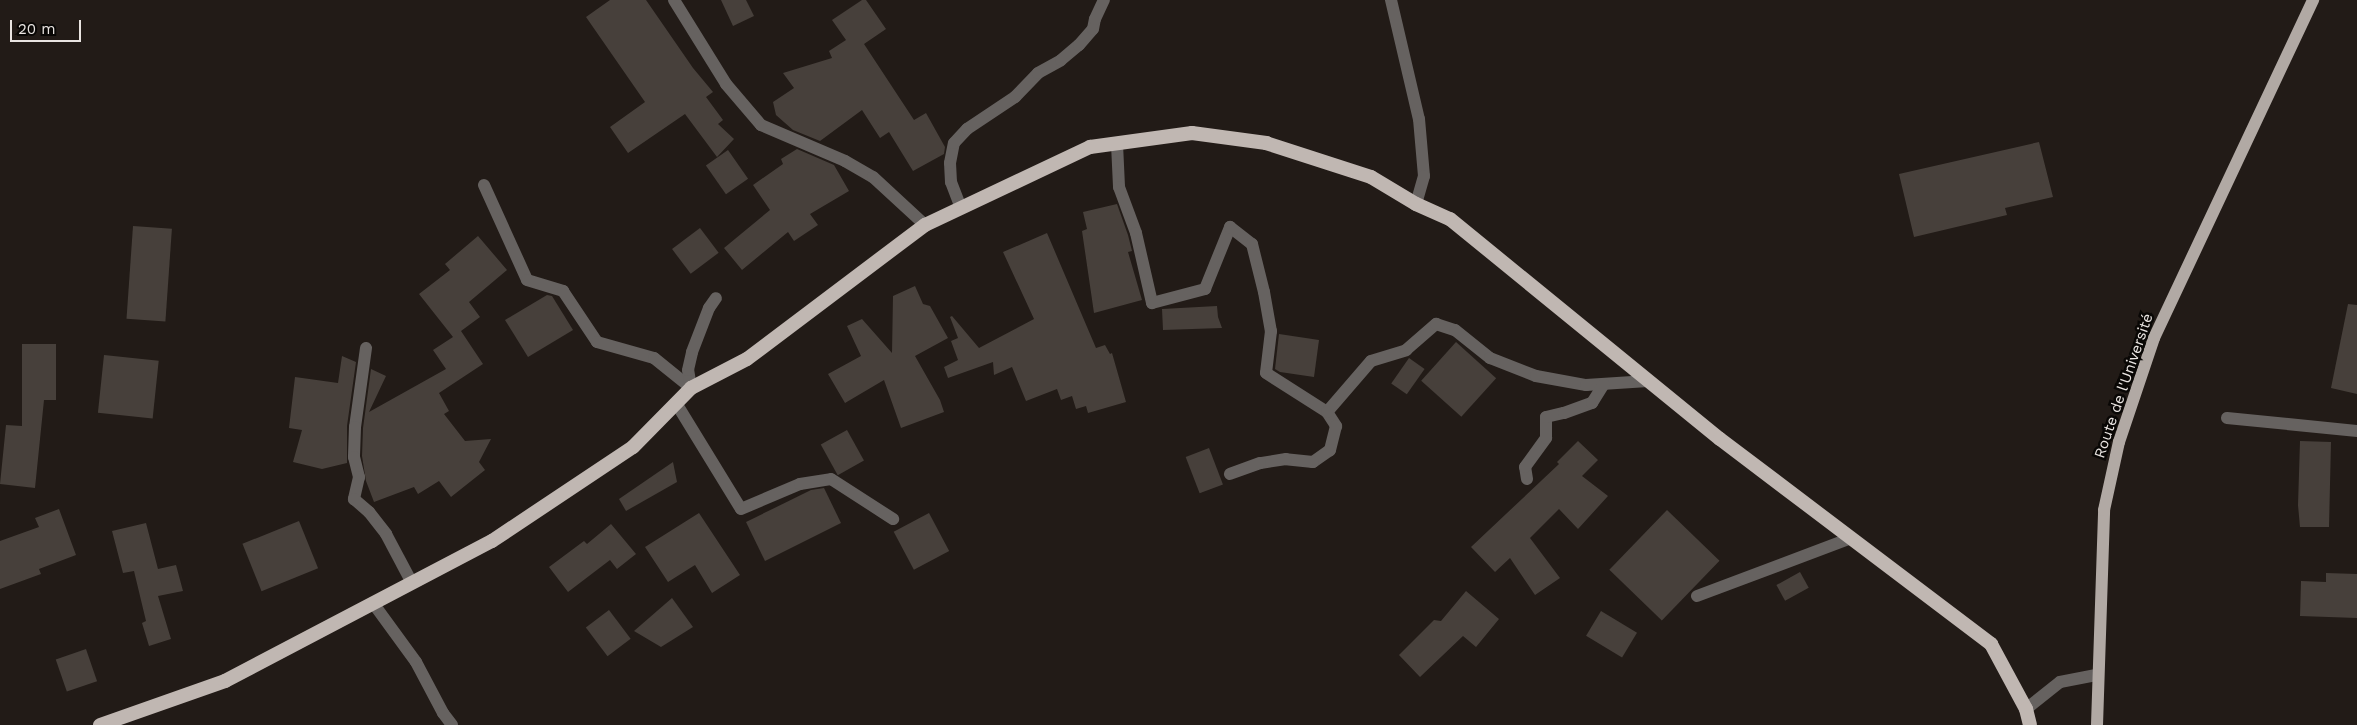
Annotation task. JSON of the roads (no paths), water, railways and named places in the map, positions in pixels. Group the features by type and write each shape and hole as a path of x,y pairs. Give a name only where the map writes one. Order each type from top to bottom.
{"highway":[{"path":"100,725 225,681 492,541 633,447 691,388 747,359 925,225 1090,147 1192,133 1266,143 1371,178 1416,204 1450,219 1720,439 1991,644 2026,709 2030,725"}],"main road":[{"name":"Route de l'Université","path":"2097,725 2097,675 2104,510 2119,442 2154,338 2313,0"}],"street":[{"path":"674,0 726,84 761,124 845,161 873,177 925,225"},
{"path":"961,208 951,182 950,163 954,143 967,129 1015,97 1038,73 1061,60 1079,45 1093,29 1095,19 1104,0"},
{"path":"1391,0 1418,119 1424,176 1416,204"},
{"path":"1117,144 1120,187 1136,233 1152,303 1205,289 1230,227 1252,244 1264,292 1270,330 1266,373 1326,412 1336,426 1330,450 1314,462 1286,459 1260,463 1230,474"},
{"path":"484,184 527,280 563,291 596,342 654,358 691,388"},
{"path":"691,388 688,370 692,352 709,308 716,298"},
{"path":"1326,412 1372,361 1406,350 1436,324 1454,330 1490,358 1536,376 1586,385 1648,381"},
{"path":"366,348 355,427 354,457 359,477 354,499 369,512 386,534 412,583"},
{"path":"1527,479 1525,467 1546,438 1546,417 1592,403 1604,384"},
{"path":"676,403 741,509 800,484 831,479 893,519"},
{"path":"2227,418 2357,432"},
{"path":"1697,596 1851,538"},
{"path":"373,604 416,662 443,713 452,725"},
{"path":"2026,709 2060,682 2097,675"}]}
